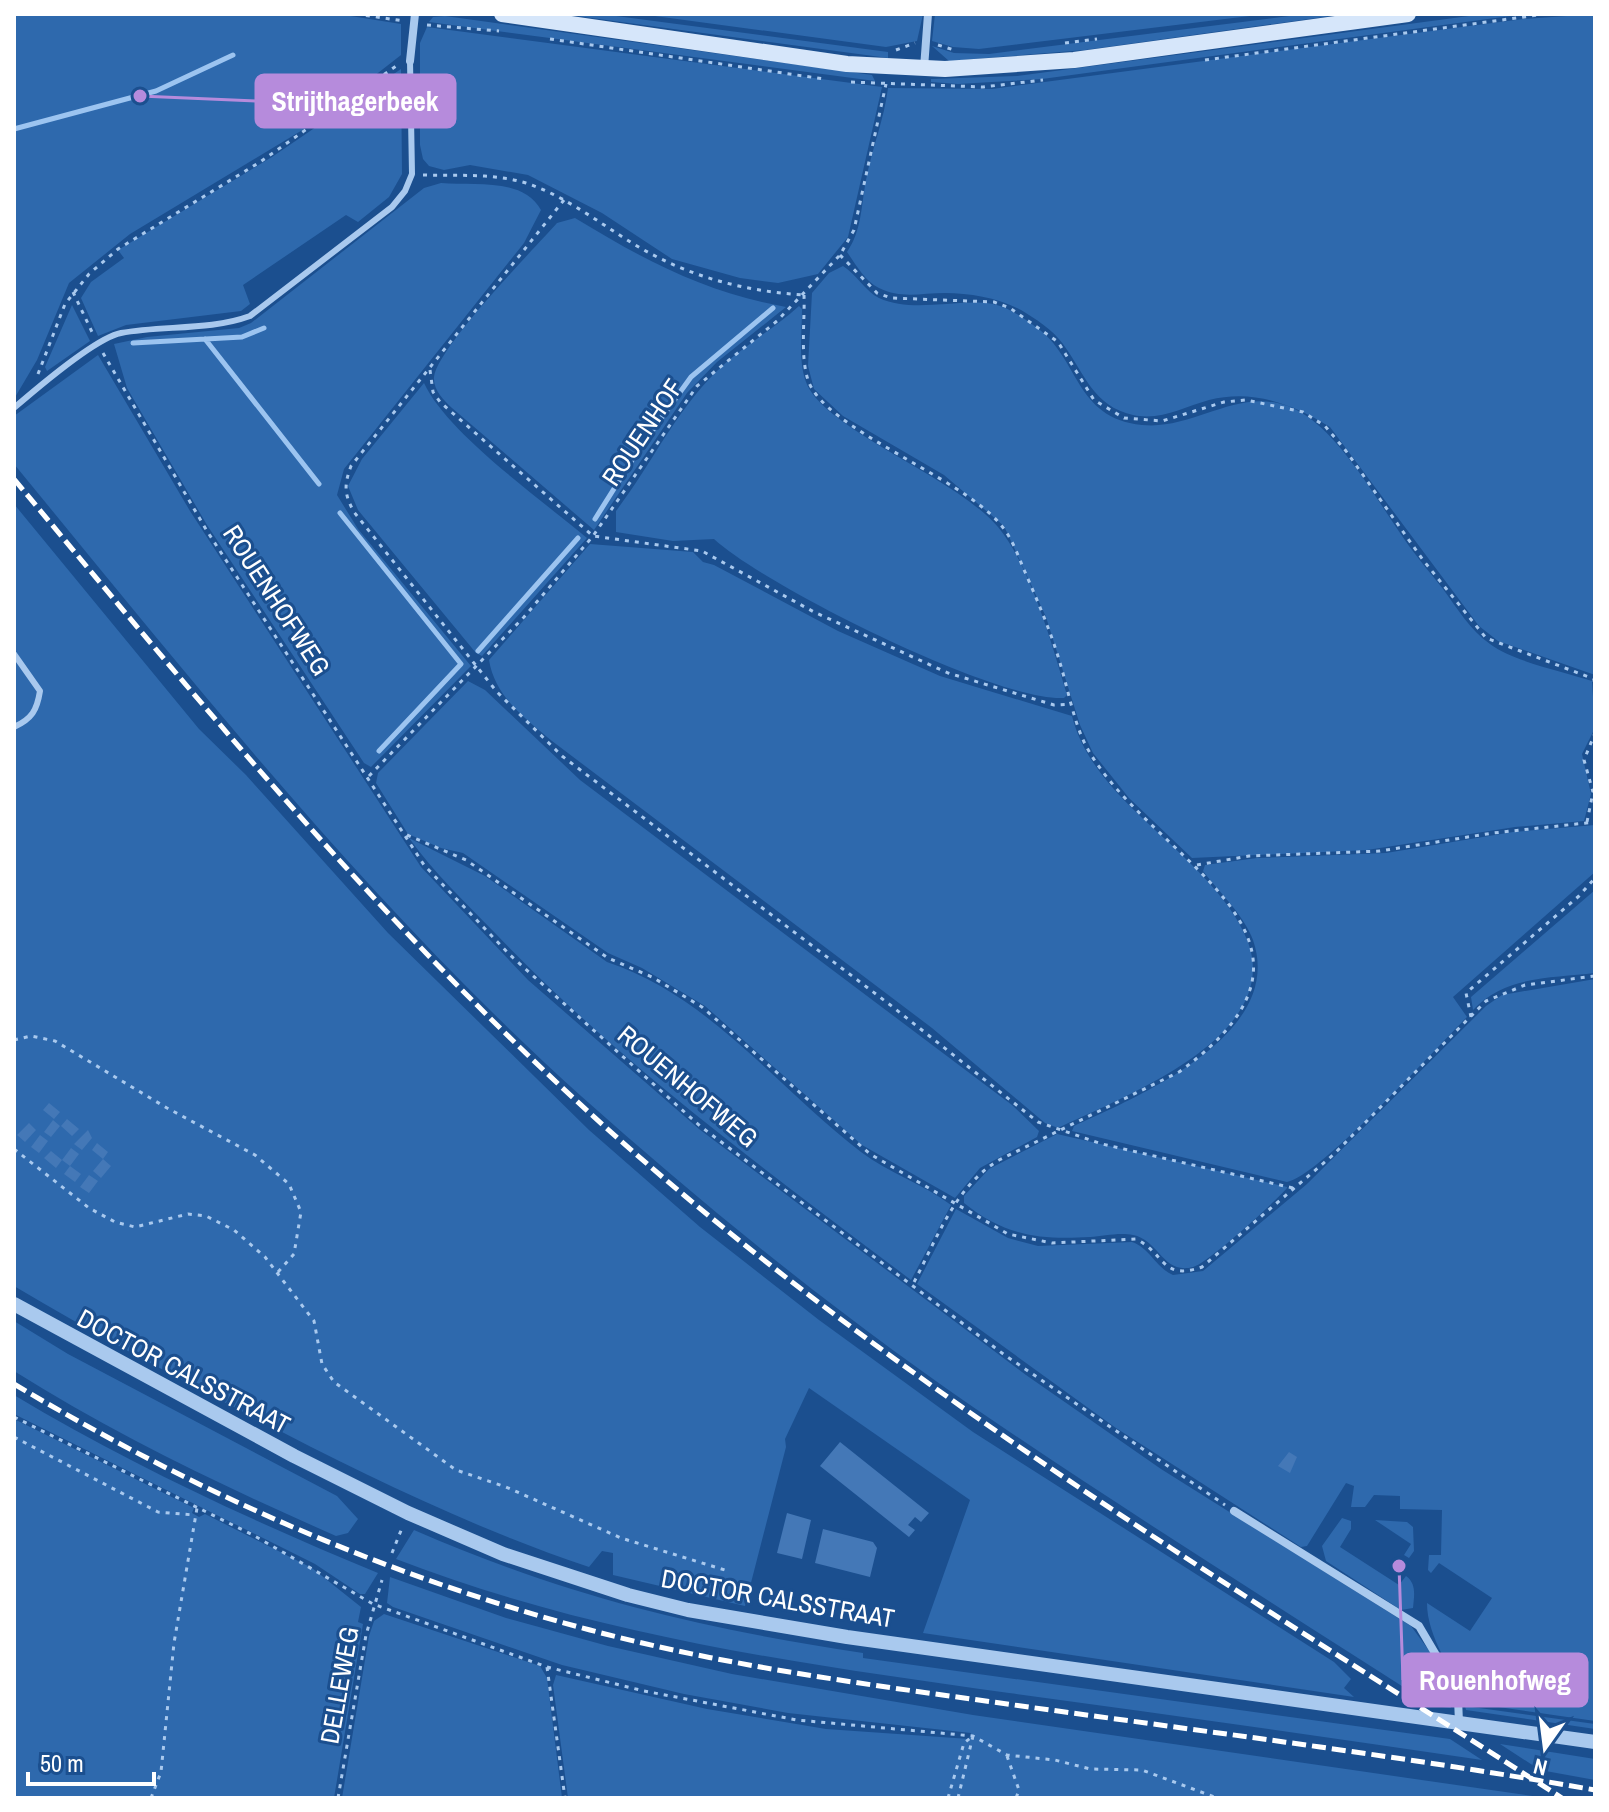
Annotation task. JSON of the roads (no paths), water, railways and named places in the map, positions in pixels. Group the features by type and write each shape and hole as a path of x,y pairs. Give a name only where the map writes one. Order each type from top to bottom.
{"main road":[{"path":"502,14 847,64 924,68 985,68 1074,60 1408,14"}],"street":[{"path":"924,68 928,14"},
{"path":"410,61 415,18"},
{"name":"DOCTOR CALSSTRAAT","path":"14,1304 280,1449 408,1513 503,1554 628,1595 793,1629 1595,1742"},
{"path":"1234,1511 1419,1626 1452,1682 1458,1698 1459,1723"}],"lane":[{"path":"14,408 33,391 117,333 232,322 250,316 392,207 405,191 412,174 410,61"},
{"path":"14,654 40,691 37,708 27,721 14,727"}],"waterway":[{"path":"14,129 156,91 233,55"},
{"path":"595,519 639,449 691,377 773,308"},
{"path":"133,343 242,337 264,328"},
{"path":"205,339 319,484"},
{"path":"340,513 461,664 379,751"},
{"path":"478,651 578,538"}],"railway":[{"path":"14,479 225,731 370,894 445,973 603,1125 715,1220 830,1311 948,1397 1191,1561 1562,1798"},
{"path":"14,1384 152,1460 293,1527 439,1584 590,1630 695,1655 801,1674 1378,1755 1595,1790"}],"place":[{"name":"Strijthagerbeek","path":"140,96"},
{"name":"Rouenhofweg","path":"1399,1566"}]}
